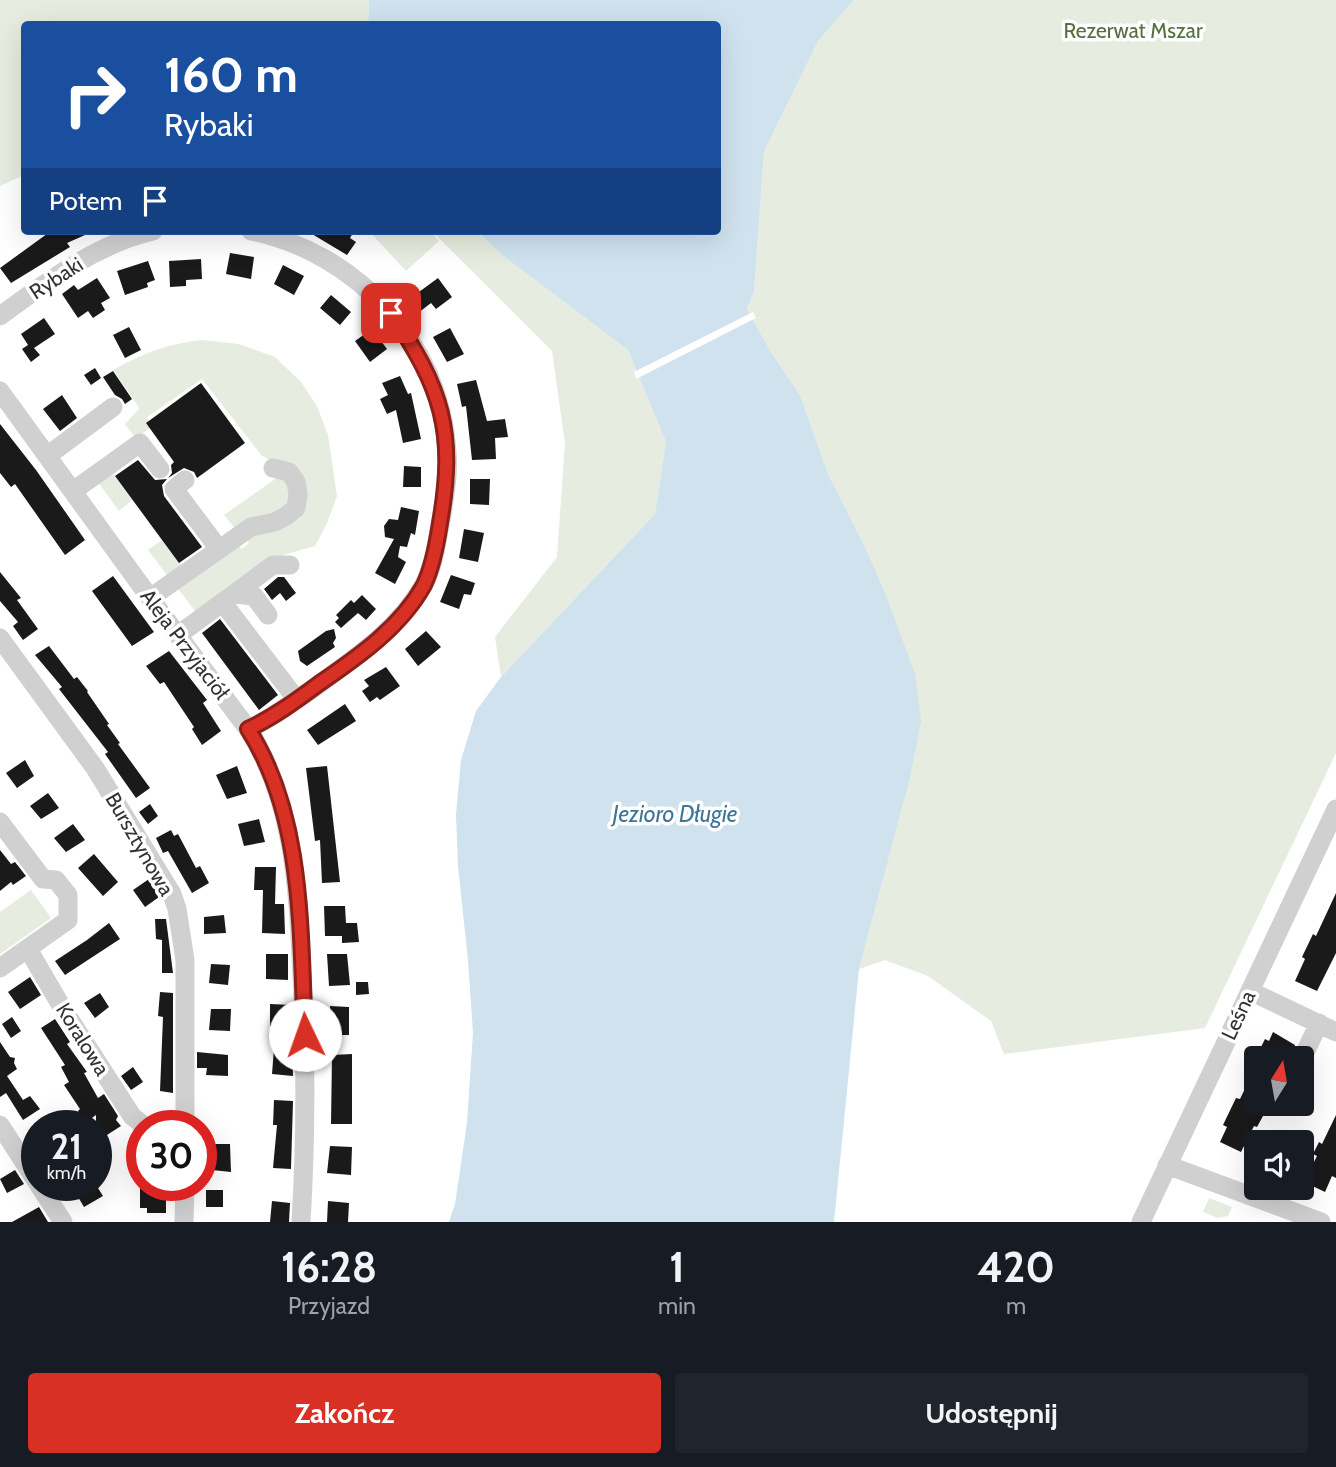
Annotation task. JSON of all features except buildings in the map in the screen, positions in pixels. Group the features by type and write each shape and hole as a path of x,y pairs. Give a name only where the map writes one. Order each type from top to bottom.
{"street":[{"name":"Rybaki","path":"0,316 79,262 111,244 136,235"},
{"path":"248,729 267,720 351,662 386,632 407,609 424,584 436,549 447,478 447,451 437,393 429,374 391,313 378,298 348,273 292,236"},
{"name":"Aleja Przyjaciół","path":"0,391 248,729 260,747 278,790 294,868 306,1059 301,1222"},
{"path":"47,456 113,407"},
{"path":"73,491 140,443 160,469"},
{"path":"150,598 251,527 275,522 296,508 296,482 289,472 272,468"},
{"path":"185,480 174,489 219,549"},
{"path":"178,635 274,565 290,565"},
{"path":"229,599 254,596 268,615"},
{"path":"229,599 297,700"},
{"name":"Bursztynowa","path":"0,638 95,768 172,894 185,960 185,1110"},
{"name":"Leśna","path":"1141,1222 1250,991 1331,833 1336,809"},
{"path":"0,822 43,879 56,880 68,895 68,920 0,968"},
{"name":"Koralowa","path":"28,949 128,1110"},
{"path":"1250,991 1327,1028 1312,1046"},
{"path":"0,1125 21,1157"},
{"path":"1167,1165 1244,1187"},
{"path":"1284,1200 1321,1222"},
{"path":"50,1201 63,1222"},
{"path":"184,1222 185,1201"}],"green space":[{"path":"0,0 369,0 368,21 21,21 21,176 0,186"},
{"name":"Rezerwat Mszar","path":"854,0 1336,0 1336,753 1205,1028 1004,1054 991,1021 928,976 885,960 859,969 883,878 864,545 828,474 800,395 771,352 747,309 754,292 764,152 818,41"},
{"path":"373,235 434,235 439,241 406,271"},
{"path":"436,235 481,235 502,255 628,350 666,442 655,514 501,677 495,637 557,557 565,443 552,351"},
{"path":"202,340 239,344 275,357 301,382 317,406 328,435 337,496 315,546 273,558 198,615 176,586 237,544 242,549 249,543 244,537 288,519 291,470 262,456 202,379 147,417 149,421 146,424 150,428 138,437 134,436 125,424 139,409 113,370 156,350"},
{"path":"111,471 132,500 119,511 98,482"},
{"path":"278,477 292,483 291,506 237,531 224,515"},
{"path":"162,540 184,569 170,579 148,550"},
{"path":"31,890 51,918 0,954 0,912"},
{"path":"1209,1198 1232,1207 1228,1216 1218,1218 1203,1212"}],"water":[{"name":"Jezioro Długie","path":"369,0 854,0 818,41 764,152 754,292 747,309 771,352 800,395 828,474 887,598 915,674 921,721 910,777 859,969 834,1222 449,1222 455,1204 467,1123 473,1033 458,866 456,815 461,760 476,711 501,677 655,514 666,442 628,350 502,255 481,235 721,235 721,21 368,21"}],"pier":[{"path":"753,312 756,318 636,379 634,372"}],"route":[{"path":"305,1035 294,868 287,827 278,790 260,747 248,729 267,720 351,662 386,632 407,609 424,584 436,549 447,478 443,418 429,374 391,313"}]}
